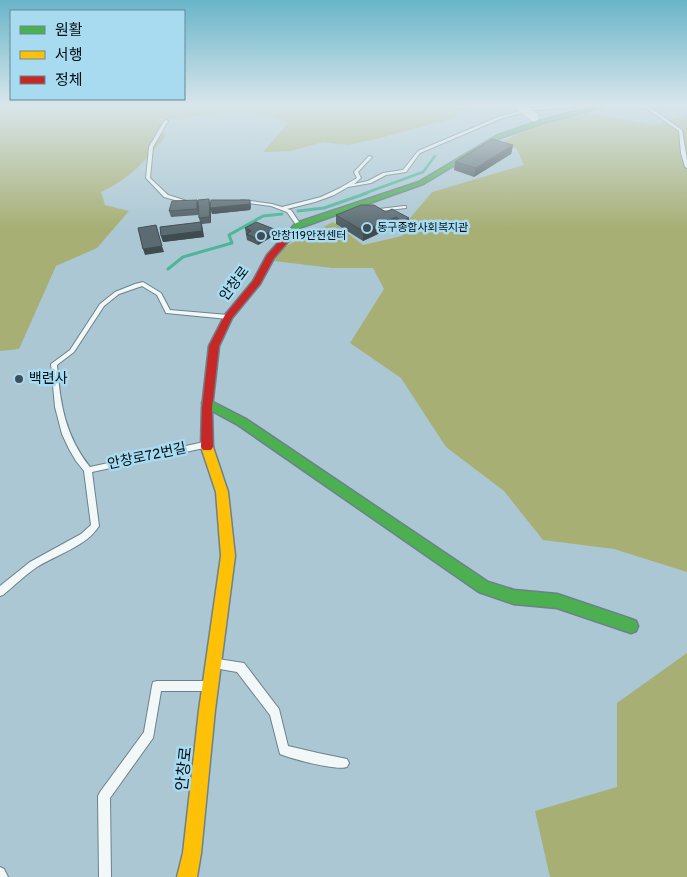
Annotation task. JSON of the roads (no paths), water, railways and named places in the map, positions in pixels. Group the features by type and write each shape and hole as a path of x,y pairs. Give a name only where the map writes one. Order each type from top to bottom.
{"street":[{"name":"안창로","path":"187,877 192,854 210,686 228,556 222,492 206,444 207,403 214,346 228,317 257,282 270,256 299,225 331,212 421,182 481,147"},
{"path":"207,403 250,427 484,587 514,597 557,600 631,626"}],"lane":[{"path":"151,147 148,178 166,196 191,204 200,203"},
{"path":"348,186 369,182 385,174 404,171 419,152 431,147"},
{"path":"682,147 687,167"},
{"path":"282,208 325,198 348,186 359,178 356,172 370,157"},
{"path":"234,202 272,205 282,208 289,211 299,225"},
{"path":"366,211 404,207"},
{"path":"331,212 343,218"},
{"name":"안창로72번길","path":"0,592 33,565 84,537 95,526 88,470 75,456 62,426 54,364 72,351 102,305 118,293 143,284 159,294 168,312 228,317"},
{"name":"안창로72번길","path":"88,470 206,444"},
{"path":"214,663 240,667 275,713 284,750 343,763"},
{"path":"106,877 104,796 149,734 157,686 210,686"},
{"path":"0,873 2,877"}],"waterway":[{"path":"363,194 423,172 435,156"},
{"path":"298,211 324,208 367,193"},
{"path":"168,269 183,257 232,243 229,235 263,216 282,214"}],"place":[{"name":"동구종합사회복지관","path":"367,228"},
{"name":"안창119안전센터","path":"261,236"},
{"name":"백련사","path":"19,379"}]}
